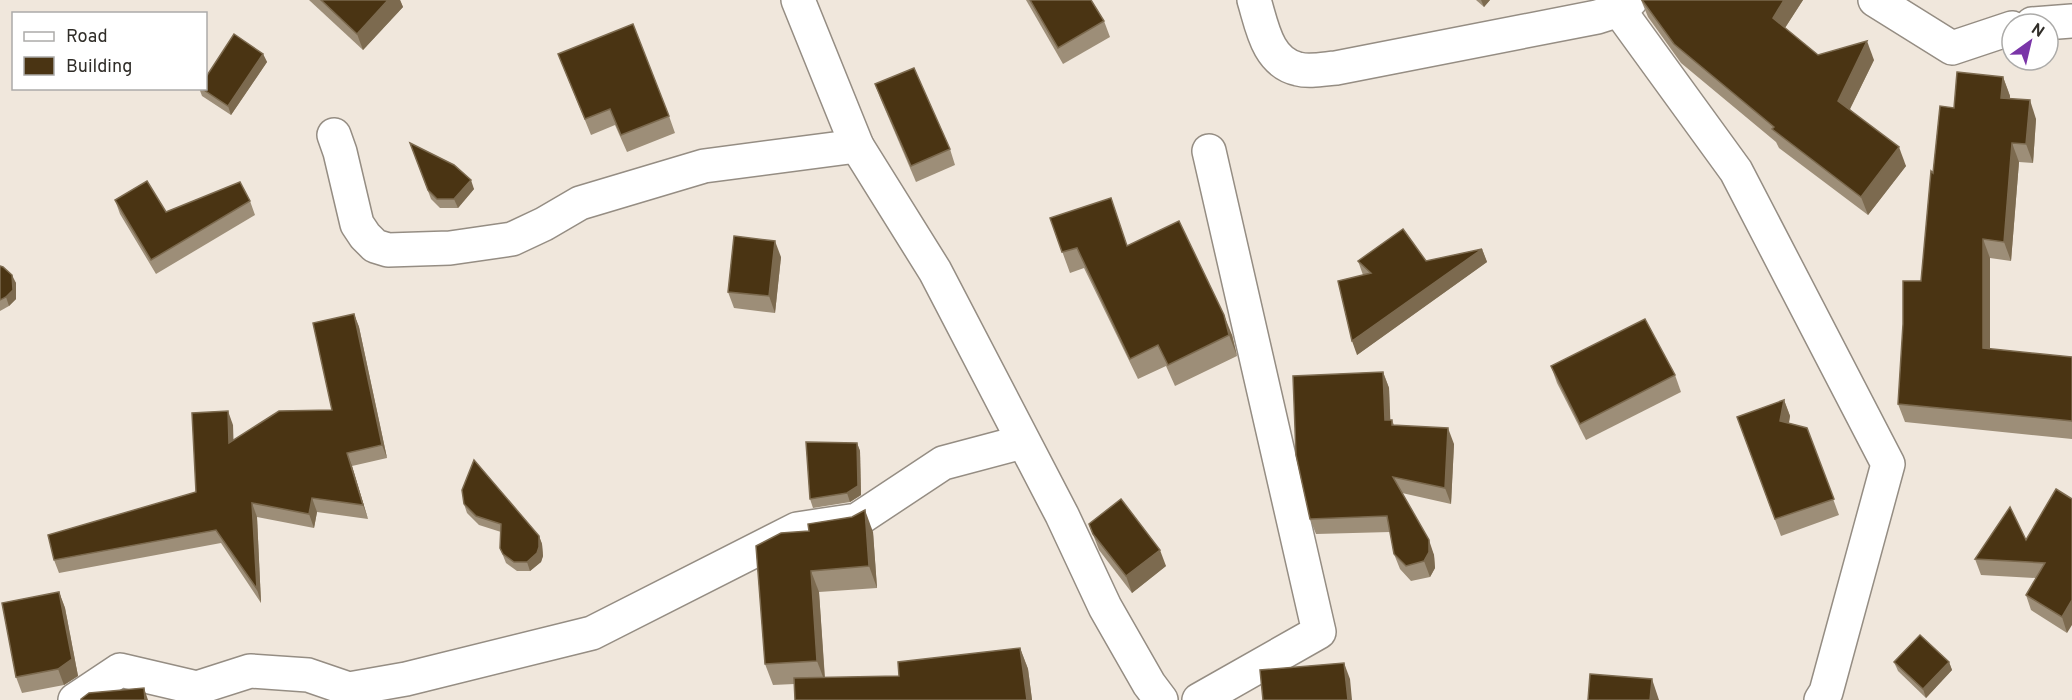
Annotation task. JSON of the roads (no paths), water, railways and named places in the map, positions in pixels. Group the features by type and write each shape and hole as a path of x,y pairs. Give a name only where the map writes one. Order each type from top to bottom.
{"street":[{"path":"798,0 857,146 935,271 1062,515 1106,607 1149,684 1161,700"},
{"path":"1254,0 1265,38 1277,59 1299,70 1336,68 1598,18 1625,5 1736,171 1888,464 1826,692 1821,700"},
{"path":"1875,0 1952,48 2000,32"},
{"path":"334,135 357,224 375,246 388,250 450,248 512,239 580,203 704,166 857,146"},
{"path":"1199,700 1319,632 1209,151"},
{"path":"75,700 120,670 197,688 250,671 309,675 348,695 592,633 797,529 857,520 943,463 1023,442"}]}
